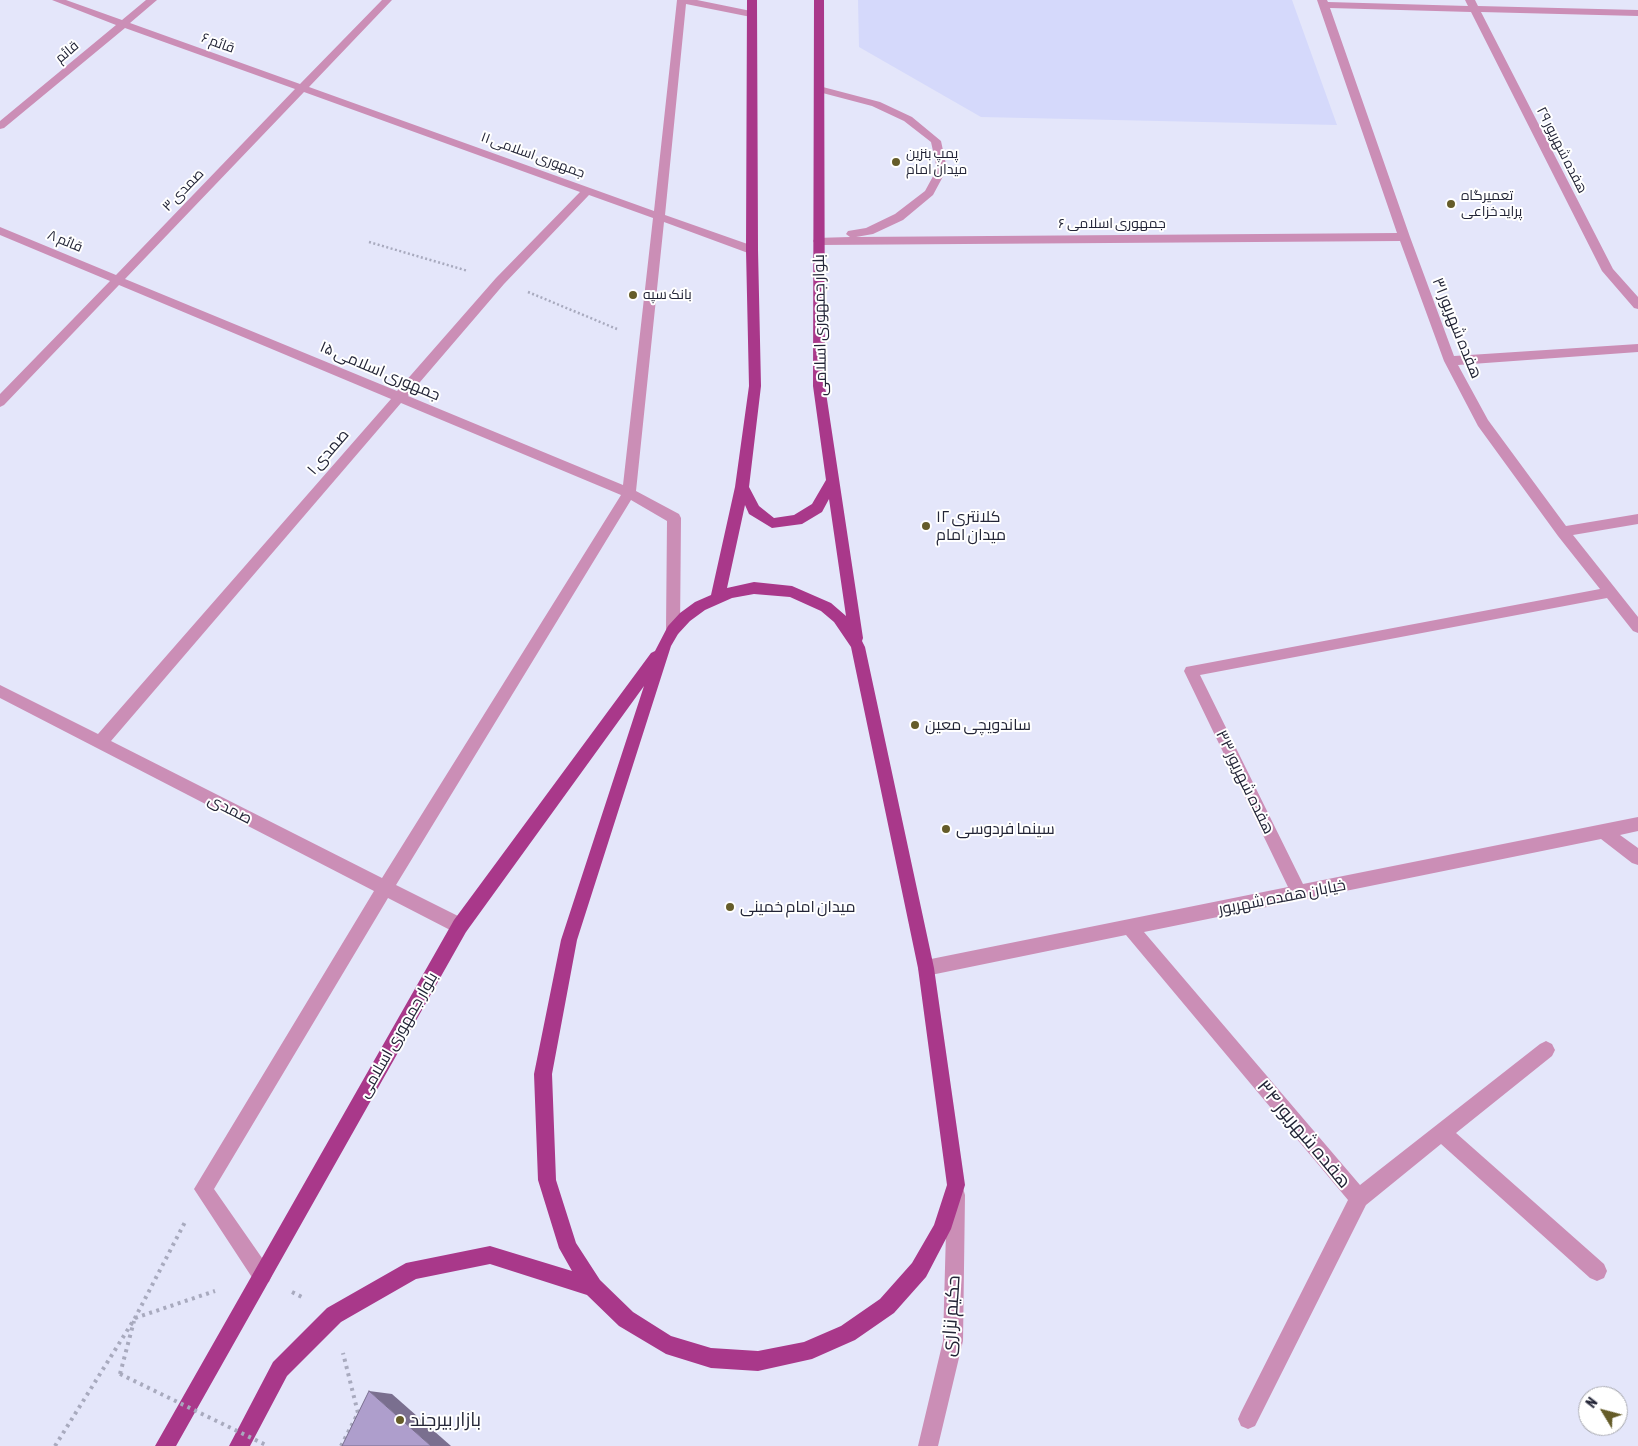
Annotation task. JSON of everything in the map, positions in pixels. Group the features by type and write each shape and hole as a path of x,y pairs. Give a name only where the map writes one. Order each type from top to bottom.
{"main road":[{"path":"718,597 742,487 756,386 752,250 752,0"},
{"name":"بلوار جمهوری اسلامی","path":"819,0 819,386 858,647"},
{"path":"742,487 754,510 772,523 797,520 817,508 832,481"},
{"path":"754,588 792,592 826,607 839,618 850,632 858,647 926,968 956,1185 938,1237 919,1270 887,1306 848,1333 805,1352 758,1361 711,1358 666,1344 626,1320 593,1287 568,1248 547,1180 543,1074 569,940 664,645 673,630 685,617 700,606 718,597 754,588"},
{"name":"بلوار جمهوری اسلامی","path":"165,1446 460,926 664,645"},
{"path":"239,1446 280,1369 334,1315 413,1270 490,1255 593,1287"}],"street":[{"name":"قائم ۶","path":"57,0 302,88"},
{"name":"قائم","path":"0,126 152,0"},
{"name":"صمدی ۳","path":"0,402 387,0"},
{"path":"262,1275 203,1189 385,888 629,493 682,0 751,14"},
{"path":"1323,3 1472,4 1638,13"},
{"name":"هفده شهریور ۳۱","path":"1323,3 1404,238 1450,361 1483,423 1563,532 1638,627"},
{"name":"هفده شهریور ۲۹","path":"1472,4 1608,271 1638,306"},
{"name":"جمهوری اسلامی ۱۱","path":"302,88 752,250"},
{"path":"819,89 876,104 908,118 936,141 942,169 929,193 899,217 869,231 819,241"},
{"name":"صمدی ۱","path":"100,742 500,281 588,190"},
{"name":"قائم ۸","path":"0,230 118,280"},
{"name":"جمهوری اسلامی ۶","path":"819,241 1404,238"},
{"name":"جمهوری اسلامی ۱۵","path":"118,280 629,493 674,518 673,630"},
{"path":"1450,361 1638,348"},
{"path":"1563,532 1638,519"},
{"name":"هفده شهریور ۳۳","path":"1299,893 1191,671 1611,592"},
{"name":"صمدی","path":"0,691 460,926"},
{"name":"خیابان هفده شهریور","path":"926,968 1638,824"},
{"path":"1605,832 1638,858"},
{"name":"هفده شهریور ۳۴","path":"1130,928 1358,1198 1248,1419"},
{"path":"1358,1198 1546,1050"},
{"path":"1442,1133 1597,1271"},
{"name":"حکیم نزاری","path":"928,1446 953,1341 956,1185"}],"path":[{"path":"54,1446 135,1318 203,1189"},
{"path":"135,1318 120,1374 268,1446"},
{"path":"341,1446 358,1413"}],"shaded area":[{"path":"858,0 1292,0 1337,125 981,117 859,47"}],"building":[{"path":"369,1391 431,1446 342,1446"}],"place":[{"name":"پمپ بنزین میدان امام","path":"896,162"},
{"name":"تعمیرگاه پراید خزاعی","path":"1451,204"},
{"name":"بانک سپه","path":"633,295"},
{"name":"کلانتری ۱۲ میدان امام","path":"926,526"},
{"name":"ساندویچی معین","path":"915,725"},
{"name":"سینما فردوسی","path":"946,829"},
{"name":"میدان امام خمینی","path":"730,907"},
{"name":"بازار بیرجند","path":"400,1420"}]}
